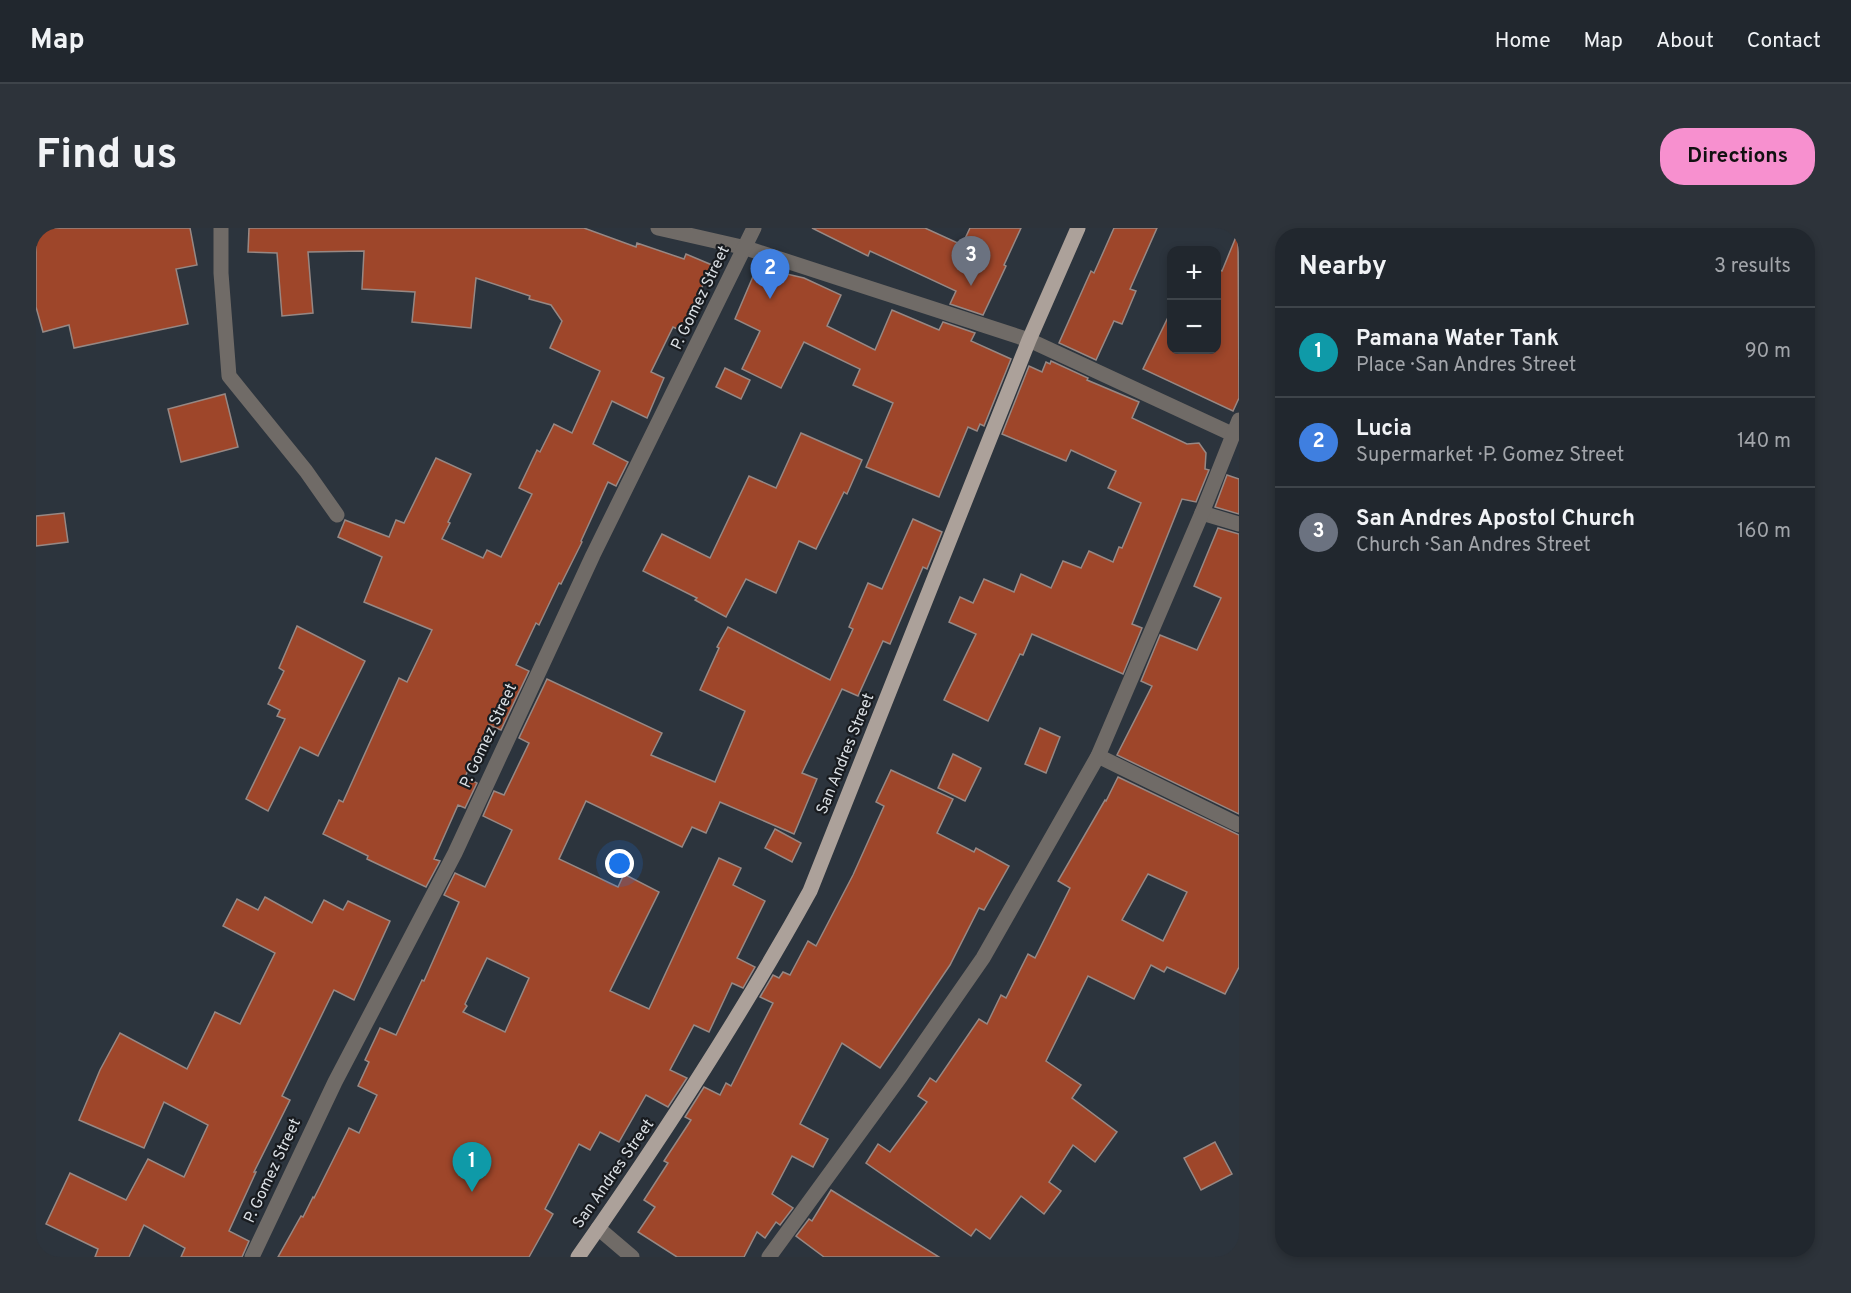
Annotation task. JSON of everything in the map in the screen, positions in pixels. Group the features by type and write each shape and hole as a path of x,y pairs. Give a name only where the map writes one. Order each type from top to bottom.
{"main road":[{"name":"San Andres Street","path":"578,1257 675,1117 772,960 810,891 1029,340 1078,228"}],"street":[{"path":"221,228 220,273 229,376 306,471 337,515"},
{"path":"658,228 746,248 1029,340 1232,434"},
{"name":"P. Gomez Street","path":"252,1257 335,1082 455,853 593,555 754,228"},
{"path":"774,1256 983,958 1098,756 1202,513 1239,420"},
{"path":"1202,513 1239,524"},
{"path":"1098,756 1239,825"},
{"path":"598,1228 632,1257"}],"building":[{"path":"36,228 190,228 197,265 176,269 188,324 74,348 69,325 43,332 36,307"},
{"path":"249,228 584,228 636,247 637,243 684,259 686,254 712,265 682,331 673,327 651,372 664,378 647,418 612,401 593,444 628,462 616,486 608,482 561,584 559,583 539,625 536,623 516,665 529,671 501,730 489,725 465,777 477,783 465,808 458,805 434,859 440,861 426,887 367,859 368,856 323,834 339,800 343,802 399,678 407,682 432,630 364,602 382,557 338,537 345,520 389,537 396,520 404,523 436,458 471,474 442,539 483,558 487,550 501,557 532,494 519,488 537,450 540,452 554,424 572,433 600,371 550,348 562,321 551,305 529,299 530,296 476,278 471,328 412,322 415,292 362,289 364,251 308,252 313,313 282,316 277,253 248,252"},
{"path":"812,228 925,228 962,245 970,228 1021,228 983,315 950,304 956,291 870,251 868,256"},
{"path":"1114,228 1157,228 1130,289 1136,291 1122,324 1114,321 1096,360 1059,343 1091,271 1094,273"},
{"path":"1238,232 1239,398 1233,411 1143,369 1167,319 1167,354 1221,354 1222,271"},
{"path":"757,267 804,278 841,295 827,326 875,350 892,310 939,330 943,322 975,333 971,341 1011,359 984,426 980,424 977,431 968,427 939,497 866,467 893,403 853,385 860,369 804,342 781,388 742,369 760,331 735,319"},
{"path":"1051,361 1088,378 1087,380 1139,402 1132,418 1187,444 1199,443 1206,453 1205,469 1209,470 1196,502 1182,499 1132,624 1142,628 1123,674 1032,634 988,721 944,700 976,634 949,622 960,597 973,603 984,579 1014,592 1021,574 1051,588 1063,561 1081,568 1089,551 1113,562 1119,547 1122,548 1141,503 1108,488 1116,471 1071,450 1066,461 1002,434 1029,366 1042,372 1046,362 1050,364"},
{"path":"725,368 750,380 741,399 716,387"},
{"path":"225,394 238,447 181,462 168,409"},
{"path":"801,433 862,460 847,494 844,492 816,549 799,541 776,593 746,579 726,617 695,600 697,598 643,571 662,534 710,558 749,476 776,488"},
{"path":"1227,475 1239,479 1239,514 1215,507"},
{"path":"64,513 68,542 36,546 36,516"},
{"path":"913,519 942,532 927,569 923,567 890,644 883,641 858,696 842,689 802,773 817,779 794,834 720,802 706,833 692,827 682,847 586,801 559,859 618,887 624,874 659,892 610,991 649,1009 719,858 741,868 733,885 765,901 737,958 755,967 743,988 732,983 709,1032 694,1025 670,1070 687,1078 668,1107 646,1095 619,1142 600,1132 590,1150 579,1144 545,1209 553,1214 529,1257 278,1257 314,1198 349,1128 359,1133 377,1095 358,1086 369,1062 365,1060 380,1028 396,1035 422,980 424,981 459,902 444,895 455,873 485,887 512,830 483,816 494,791 504,795 529,743 519,738 547,679 662,733 651,755 715,782 745,711 700,690 719,648 717,647 728,627 830,680 853,629 849,627 868,583 882,589","holes":["487,958 529,978 505,1032 463,1012"]},
{"path":"1218,528 1239,534 1239,814 1117,755 1152,686 1141,681 1160,635 1197,650 1221,598 1194,586"},
{"path":"297,626 365,661 318,756 300,747 268,811 246,799 285,719 277,716 280,710 268,704 284,671 279,668"},
{"path":"1040,728 1060,737 1046,773 1025,764"},
{"path":"953,754 981,768 965,801 938,788"},
{"path":"891,770 953,799 937,833 974,852 976,848 1009,866 984,910 979,908 950,965 880,1068 842,1043 800,1124 828,1139 813,1167 792,1156 772,1194 793,1208 780,1225 776,1222 765,1238 757,1232 744,1257 677,1257 638,1232 655,1207 644,1200 668,1163 664,1161 691,1120 685,1117 704,1087 720,1095 726,1083 731,1086 773,1003 760,997 773,975 779,978 783,972 790,975 808,941 816,946 853,875 884,806 876,802"},
{"path":"1118,777 1239,835 1239,967 1225,994 1167,967 1164,972 1151,965 1134,999 1088,976 1046,1061 1081,1085 1072,1098 1117,1132 1095,1162 1073,1145 1049,1182 1061,1191 1044,1214 1021,1196 990,1239 976,1229 971,1236 866,1163 878,1144 890,1152 927,1102 918,1096 930,1078 936,1082 979,1019 987,1024 1001,995 1006,998 1028,954 1035,958 1070,888 1058,881","holes":["1148,874 1187,892 1163,941 1122,920"]},
{"path":"775,829 801,843 792,862 765,848"},
{"path":"265,897 312,923 324,900 343,910 348,901 390,921 354,1000 334,990 282,1096 290,1100 254,1172 256,1172 229,1231 249,1241 242,1257 181,1257 185,1248 144,1225 129,1257 95,1257 98,1249 46,1224 70,1173 126,1200 148,1159 184,1177 208,1125 164,1102 144,1148 79,1120 100,1070 120,1033 187,1069 215,1012 240,1024 275,953 223,926 237,899 258,910"},
{"path":"1215,1142 1232,1174 1201,1190 1184,1158"},
{"path":"831,1190 939,1257 824,1257 796,1236 809,1219 812,1221"}],"place":[{"name":"San Andres Apostol Church","path":"971,286"},
{"name":"Lucia","path":"770,299"},
{"name":"Pamana Water Tank","path":"472,1192"}]}
